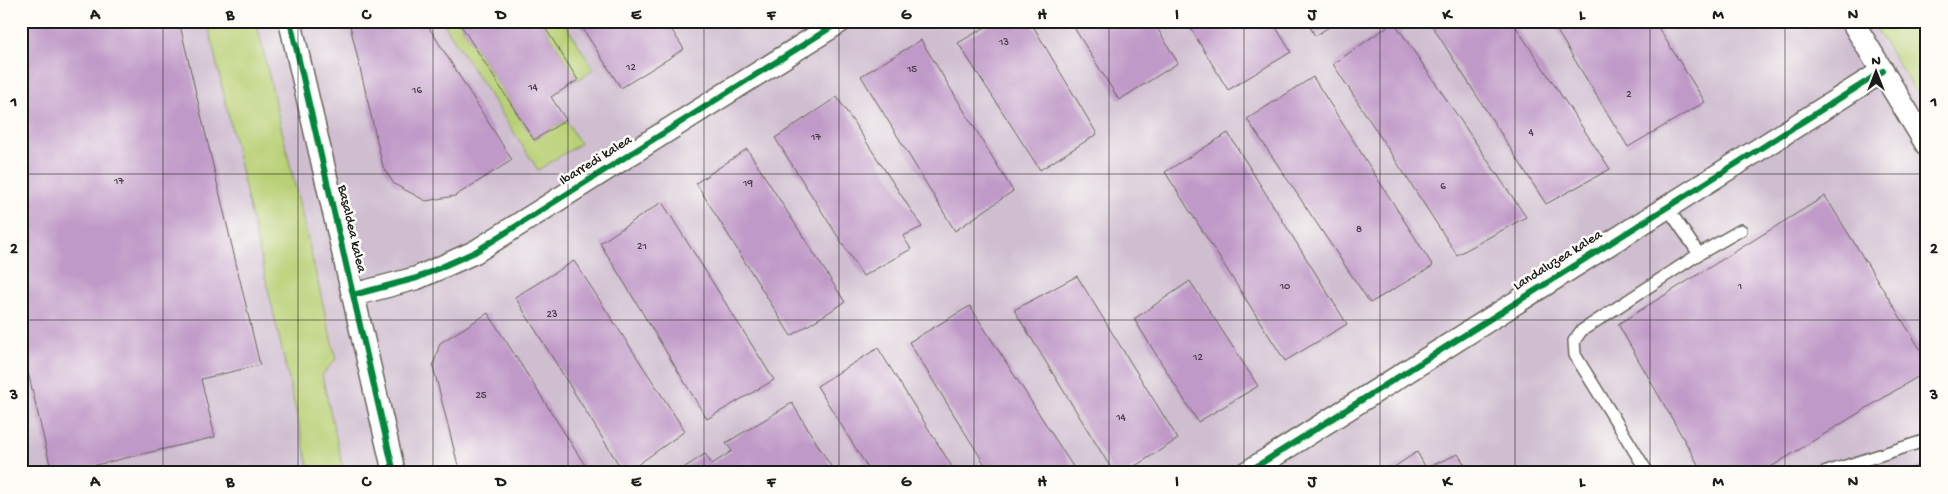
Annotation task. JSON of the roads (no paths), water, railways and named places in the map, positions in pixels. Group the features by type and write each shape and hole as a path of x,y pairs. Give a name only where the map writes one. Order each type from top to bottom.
{"street":[{"name":"Basaldea kalea","path":"290,21 394,473"},
{"name":"Ibarredi kalea","path":"353,295 417,278 475,252 841,21"},
{"path":"1852,21 1927,145"},
{"name":"Landaluzea kalea","path":"1246,473 1883,70"}],"lane":[{"path":"1667,207 1700,254"},
{"path":"1648,473 1575,355 1574,341 1581,331 1700,254 1741,230"},
{"path":"1824,473 1927,440"}]}
